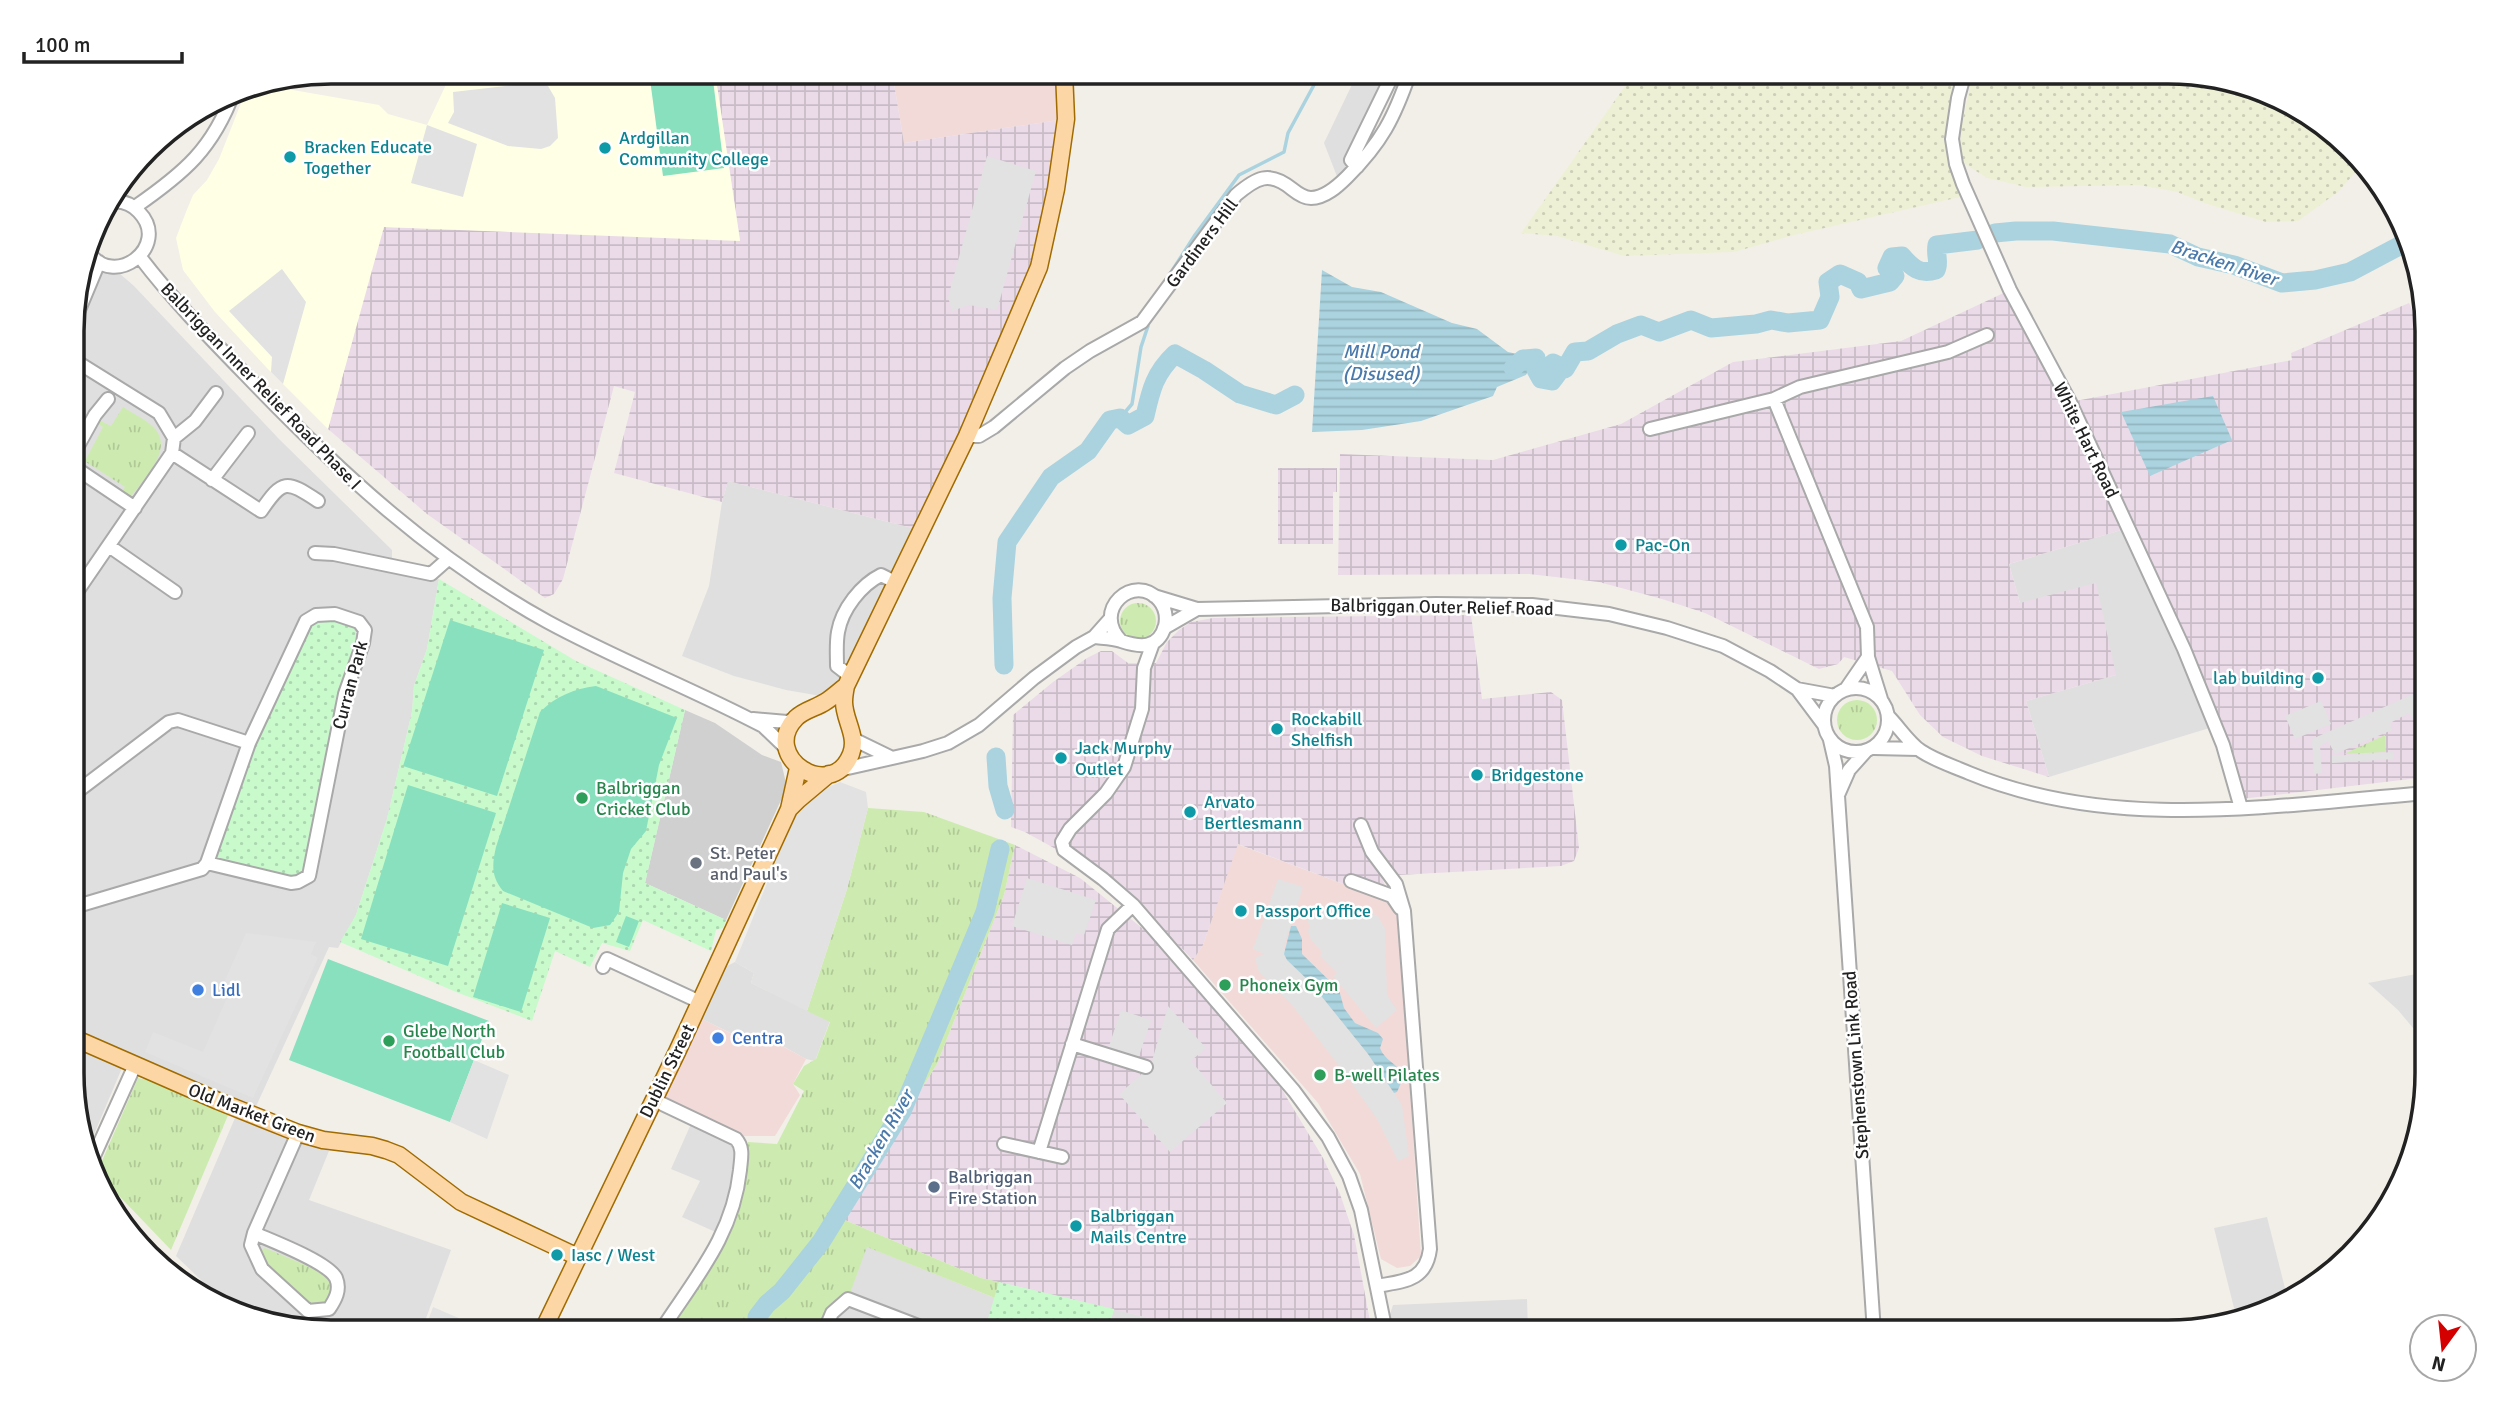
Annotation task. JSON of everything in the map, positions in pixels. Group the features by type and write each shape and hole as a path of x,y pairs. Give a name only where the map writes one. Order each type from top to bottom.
{"main road":[{"path":"848,681 795,719 786,738 791,759 798,768 808,773 834,772 850,756 853,739 844,701 848,681 967,436 1039,267 1056,188 1066,118 1065,85"},
{"path":"812,709 832,710 847,722"},
{"name":"Dublin Street","path":"548,1320 654,1100 789,809 798,768"},
{"name":"Dublin Street","path":"789,809 834,772"},
{"name":"Old Market Green","path":"84,1042 298,1133 323,1140 372,1146 399,1156 461,1202 490,1218 578,1257"}],"street":[{"path":"1357,167 1351,160 1389,84"},
{"name":"Gardiners Hill","path":"967,436 979,436 995,427 1065,368 1145,319 1236,195 1253,181 1273,178 1310,198 1337,187 1376,147 1390,122 1405,84"},
{"name":"White Hart Road","path":"1962,84 1952,139 1956,164 2010,290 2070,402 2184,649 2223,746 2241,808"},
{"path":"135,207 177,177 198,157 214,134 225,108"},
{"path":"95,258 110,266 120,267 131,263 146,248 148,226 143,215 135,207 120,203"},
{"name":"Balbriggan Inner Relief Road Phase I","path":"139,257 191,318 325,456 368,496 449,559 549,622 763,726 787,748"},
{"path":"88,288 99,262"},
{"path":"1650,429 1774,399 1800,387 1948,352 1987,335"},
{"path":"84,366 159,413 174,438 172,453 84,582"},
{"path":"174,438 195,421 216,393"},
{"path":"84,435 108,399"},
{"path":"1774,399 1867,626 1868,657 1881,699 1888,716 1918,750"},
{"path":"212,480 248,433"},
{"path":"172,453 261,511 280,487 287,485 318,501"},
{"path":"84,474 135,508"},
{"path":"109,546 175,592"},
{"path":"315,553 381,563 431,575 449,559"},
{"path":"848,681 837,666 838,632 843,616 856,595 873,579 881,575 895,582"},
{"path":"1144,668 1111,628 1110,619 1115,603 1129,592 1146,592 1154,596 1164,610 1164,628 1153,643 1144,668 1142,709 1124,766 1105,793 1070,829 1062,842 1064,850 1133,905 1294,1091 1328,1137 1356,1194 1383,1319"},
{"name":"Balbriggan Outer Relief Road","path":"1154,596 1197,609 1477,604 1532,605 1609,614 1667,628 1723,646 1797,689 1824,725"},
{"name":"Balbriggan Outer Relief Road","path":"1164,628 1197,609"},
{"name":"Curran Park","path":"335,614 359,622 365,630 363,643 345,694 309,876 298,883 290,883 207,863 249,743 306,621 316,615 335,614"},
{"path":"834,772 948,743 979,725 1034,678 1094,637 1110,619"},
{"path":"1094,637 1144,646 1153,643"},
{"path":"1868,657 1826,707 1824,725 1830,740 1846,751 1918,750 1993,783 2068,801 2123,807 2181,811 2415,794"},
{"name":"Balbriggan Outer Relief Road","path":"1797,689 1841,692"},
{"path":"1841,692 1865,689 1881,699"},
{"path":"1870,749 1885,735 1888,716"},
{"name":"Balbriggan Inner Relief Road Phase I","path":"749,719 787,722 795,719"},
{"path":"84,786 169,722 178,720 249,743"},
{"path":"853,739 890,757"},
{"name":"Stephenstown Link Road","path":"1830,740 1836,766 1873,1319"},
{"name":"Stephenstown Link Road","path":"1837,798 1849,770 1870,749"},
{"path":"1361,825 1371,852 1396,884 1404,914 1430,1249 1429,1260 1416,1276 1407,1281 1377,1286"},
{"path":"84,904 202,869 207,863"},
{"path":"1351,881 1392,896 1404,914"},
{"path":"1039,1152 1108,929 1133,905"},
{"path":"603,967 607,959 700,1002"},
{"path":"1072,1044 1146,1068"},
{"path":"96,1150 135,1065"},
{"path":"654,1100 736,1139 742,1149 737,1189 726,1228 713,1255 668,1320"},
{"path":"254,1233 325,1267 336,1279 337,1295 329,1309 308,1311 262,1269 250,1245 254,1233 298,1133"},
{"path":"1004,1144 1062,1157"},
{"path":"829,1320 832,1313 848,1299 902,1320"}],"shaded area":[{"path":"1352,84 1396,84 1360,152 1338,179 1324,143"},
{"path":"1626,84 1963,84 1952,139 1969,195 1794,235 1734,252 1624,256 1557,236 1521,233"},
{"path":"1970,84 2200,86 2232,92 2277,109 2331,145 2356,171 2338,192 2298,221 2266,222 2177,192 2139,185 2026,187 1987,178 1965,164 1960,150 1961,129"},
{"path":"446,85 717,85 740,241 384,227 328,429 215,312 183,270 176,238 193,195 207,180 219,159 242,101 285,89 379,105 388,114 427,125"},
{"path":"515,85 546,85 555,98 558,138 550,146 541,149 508,146 448,123 454,112 453,92"},
{"path":"717,85 894,85 904,143 1066,119 1048,233 920,530 728,481 722,502 614,473 635,392 614,386 563,579 554,594 545,598 427,514 328,429 383,227 740,240"},
{"path":"894,85 1065,85 1066,119 904,143"},
{"path":"427,125 477,144 463,197 411,183"},
{"path":"987,156 1036,171 997,310 969,305 952,311 948,297"},
{"path":"96,254 134,286 279,439 392,550 392,569 439,579 427,649 414,686 412,712 387,819 356,915 338,948 329,947 252,1115 135,1065 84,1036 84,331 86,299"},
{"path":"282,269 306,302 283,384 271,372 272,357 229,311"},
{"path":"2010,290 2070,402 2292,360 2291,353 2409,303 2414,315 2415,778 2241,799 2128,528 2009,564 2020,603 2096,583 2116,675 2026,701 2049,777 1982,756 1943,737 1920,715 1892,671 1844,657 1838,664 1819,669 1705,613 1662,599 1599,582 1529,574 1338,575 1340,454 1493,460 1621,424 1733,362 1901,341"},
{"path":"1278,468 1337,468 1337,492 1333,492 1333,544 1278,544"},
{"path":"728,481 920,530 846,686 821,696 786,690 734,676 682,656 709,586 722,502"},
{"path":"2128,528 2216,726 2049,777 2026,701 2116,675 2020,603 2009,564"},
{"path":"1471,615 1482,699 1551,692 1562,700 1579,848 1574,861 1561,866 1381,876 1395,910 1383,899 1238,844 1203,945 1193,960 1119,884 1025,832 1011,827 1013,715 1053,682 1101,651 1112,651 1128,663 1156,663 1167,642 1179,630 1191,622 1213,618"},
{"path":"2414,694 2415,719 2409,713 2390,723 2392,730 2335,754 2328,741 2320,746 2322,773 2314,774 2312,739"},
{"path":"2321,701 2331,724 2295,739 2285,716"},
{"path":"685,710 715,723 762,755 781,762 787,787 726,920 645,883"},
{"path":"2393,752 2394,759 2332,763 2332,756"},
{"path":"840,782 866,792 868,808 847,889 807,1011 751,983 754,973 735,962 801,805 817,792"},
{"path":"1237,844 1383,899 1395,910 1399,920 1421,1256 1410,1266 1397,1268 1381,1259 1360,1174 1318,1103 1193,960 1203,945"},
{"path":"1015,845 1080,878 1147,932 1278,1083 1323,1158 1340,1194 1354,1235 1370,1319 1156,1320 981,1278 840,1218 937,1064 1004,895"},
{"path":"1027,878 1096,900 1084,935 1076,933 1072,945 1012,926"},
{"path":"1278,879 1303,887 1284,946 1287,960 1310,982 1368,1054 1402,1105 1409,1156 1398,1161 1377,1119 1343,1071 1292,1005 1259,972 1255,958 1264,954 1253,949"},
{"path":"1339,900 1378,916 1385,929 1387,995 1397,1010 1376,1028 1333,976 1337,973 1320,956 1322,952 1311,940 1308,931 1310,925 1307,921 1324,906 1330,911"},
{"path":"246,933 316,942 311,954 318,958 253,1098 145,1052 153,1032 203,1052 230,991 222,987"},
{"path":"735,962 754,973 751,983 830,1021 815,1061 806,1059 761,1034 755,1045 700,1018 723,968"},
{"path":"2415,974 2415,1031 2398,1010 2368,983"},
{"path":"1168,1006 1206,1048 1191,1061 1227,1103 1170,1152 1119,1094 1153,1064"},
{"path":"1121,1010 1151,1020 1138,1059 1108,1049"},
{"path":"700,1018 754,1045 760,1034 806,1059 793,1084 800,1095 775,1136 740,1136 662,1099"},
{"path":"84,1052 122,1068 92,1138 86,1105"},
{"path":"474,1060 509,1075 487,1139 450,1122"},
{"path":"235,1118 329,1151 309,1200 451,1250 425,1320 331,1320 267,1312 209,1287 176,1256"},
{"path":"691,1124 735,1145 735,1183 720,1234 682,1217 700,1181 671,1169"},
{"path":"2267,1217 2286,1290 2235,1311 2214,1228"},
{"path":"866,1246 995,1298 988,1320 833,1320 848,1299"},
{"path":"1527,1299 1528,1319 1391,1319 1393,1305"},
{"path":"433,1307 463,1320 428,1320"},
{"path":"1114,1309 1156,1320 1111,1320"}],"green space":[{"path":"651,85 714,85 724,168 663,176"},
{"path":"123,407 151,425 161,443 155,463 130,498 121,495 125,487 86,462 84,464 84,458 86,459 103,427 96,422 99,420 111,426"},
{"path":"439,579 576,661 685,710 645,883 726,920 723,928 716,930 711,951 643,920 630,951 602,943 590,967 555,951 532,1021 456,992 340,942 356,915 387,819 412,712 414,686 427,649"},
{"path":"1138,603 1151,608 1156,621 1151,634 1138,639 1125,634 1120,621 1125,608"},
{"path":"450,620 544,650 497,796 403,766"},
{"path":"314,621 336,621 349,625 357,635 358,643 304,872 292,878 222,860 216,855 255,740 304,632"},
{"name":"Balbriggan Cricket Club","path":"596,686 677,718 659,765 646,831 631,849 623,873 619,912 610,925 593,928 503,891 494,875 493,865 496,847 540,712 566,694"},
{"path":"1857,700 1865,701 1871,706 1876,712 1876,728 1871,734 1865,739 1857,740 1849,739 1843,734 1838,728 1837,720 1838,712 1843,706 1849,701"},
{"path":"2385,735 2386,752 2344,754"},
{"path":"408,785 496,813 448,966 361,939"},
{"path":"868,808 924,812 1015,845 1004,895 937,1064 840,1218 981,1278 999,1282 995,1298 867,1247 848,1299 833,1320 673,1320 714,1260 737,1217 748,1142 777,1144 804,1091 793,1084 804,1066 816,1059 830,1022 807,1011 847,889"},
{"path":"502,903 550,918 521,1012 473,997"},
{"path":"626,916 639,921 629,947 616,942"},
{"name":"Glebe North Football Club","path":"328,959 489,1021 450,1122 289,1060"},
{"path":"138,1078 229,1113 171,1250 114,1190 101,1163"},
{"path":"265,1248 329,1278 334,1292 325,1306 308,1305 261,1259 260,1251"},
{"path":"999,1282 1114,1309 1111,1320 988,1320"}],"water":[{"name":"Mill Pond (Disused)","path":"1322,270 1352,287 1381,292 1452,323 1477,329 1508,352 1536,358 1526,375 1497,387 1493,396 1421,421 1362,430 1312,432"},
{"path":"2213,396 2232,440 2150,476 2121,412"},
{"path":"1291,926 1296,926 1302,939 1302,954 1339,990 1344,1008 1355,1023 1378,1033 1383,1039 1380,1048 1382,1052 1404,1076 1397,1092 1394,1093 1368,1054 1310,982 1287,960 1284,954"}],"waterway":[{"path":"1170,274 1239,175 1284,152 1288,133 1314,84"},
{"name":"Bracken River","path":"1995,233 2053,231 2170,244 2198,257 2234,265 2282,283 2315,280 2350,272 2400,246"},
{"name":"Bracken River","path":"1513,368 1523,359 1536,358 1536,370 1541,379 1552,381 1558,373 1553,363 1565,369 1575,352 1588,351 1617,334 1641,325 1659,332 1691,320 1711,328 1771,320 1788,323 1820,320 1830,297 1828,282 1840,274 1858,282 1861,289 1890,282 1895,276 1887,268 1892,257 1902,256 1909,264 1925,272 1936,270 1937,245 1978,240"},
{"path":"1120,418 1132,404 1147,322"},
{"name":"Bracken River","path":"1004,665 1002,598 1007,542 1051,477 1088,451 1110,420 1120,418 1128,425 1145,416 1155,382 1175,354 1240,394 1276,405 1295,395"},
{"name":"Bracken River","path":"996,757 998,786 1005,810"},
{"name":"Bracken River","path":"757,1320 767,1304 782,1291 821,1242 902,1111 985,912 1000,849"}],"place":[{"name":"Ardgillan Community College","path":"605,148"},
{"name":"Bracken Educate Together","path":"290,157"},
{"name":"Pac-On","path":"1621,545"},
{"name":"lab building","path":"2318,678"},
{"name":"Rockabill Shelfish","path":"1277,729"},
{"name":"Jack Murphy Outlet","path":"1061,758"},
{"name":"Bridgestone","path":"1477,775"},
{"name":"Balbriggan Cricket Club","path":"582,798"},
{"name":"Arvato Bertlesmann","path":"1190,812"},
{"name":"St. Peter and Paul's","path":"696,863"},
{"name":"Passport Office","path":"1241,911"},
{"name":"Phoneix Gym","path":"1225,985"},
{"name":"Lidl","path":"198,990"},
{"name":"Centra","path":"718,1038"},
{"name":"Glebe North Football Club","path":"389,1041"},
{"name":"B-well Pilates","path":"1320,1075"},
{"name":"Balbriggan Fire Station","path":"934,1187"},
{"name":"Balbriggan Mails Centre","path":"1076,1226"},
{"name":"Iasc / West","path":"557,1255"}]}
